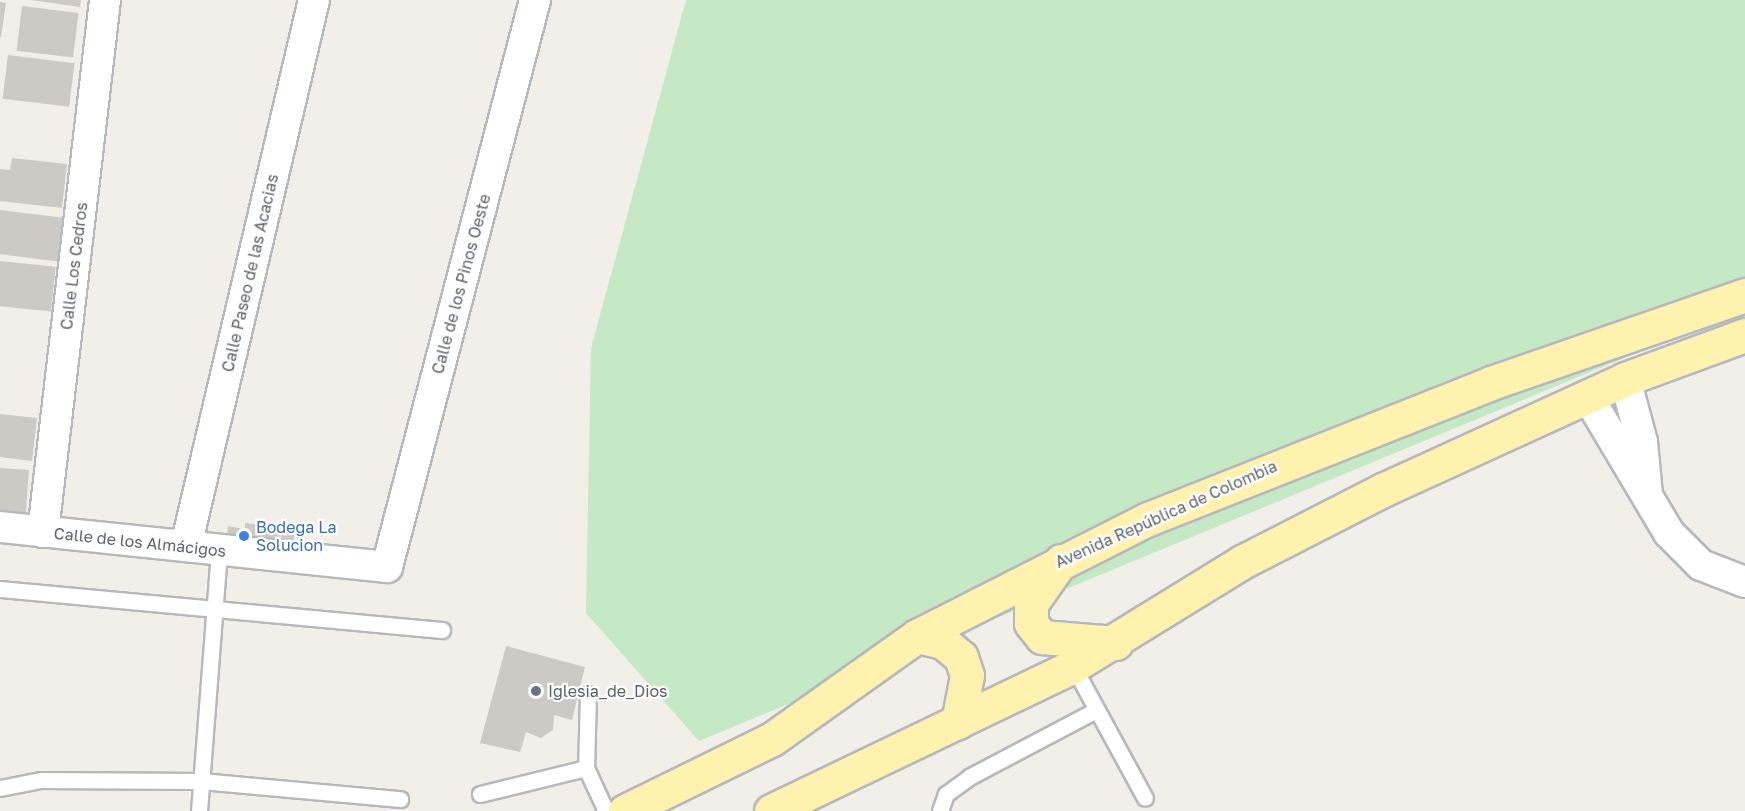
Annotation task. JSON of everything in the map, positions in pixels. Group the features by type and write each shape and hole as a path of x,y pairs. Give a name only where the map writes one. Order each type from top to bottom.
{"main road":[{"name":"Avenida República de Colombia","path":"625,811 772,739 917,636 1062,560 1287,460 1745,295"},
{"path":"771,811 1073,666 1117,643 1242,562 1503,432 1625,379 1736,343"},
{"path":"1062,560 1031,604 1031,623 1042,638 1117,643"},
{"path":"917,636 943,642 961,657 967,675 958,722"}],"street":[{"name":"Calle Los Cedros","path":"43,532 105,0"},
{"name":"Calle Paseo de las Acacias","path":"186,546 314,0"},
{"name":"Calle de los Pinos Oeste","path":"387,567 535,0"},
{"path":"1625,379 1642,442 1647,498"},
{"path":"1588,397 1669,533 1701,565 1745,582"},
{"name":"Calle de los Almácigos","path":"0,527 387,567"}],"lane":[{"path":"199,811 219,550"},
{"path":"0,589 442,630"},
{"path":"1073,666 1145,798"},
{"path":"588,694 586,768 606,811"},
{"path":"940,811 946,794 969,777 1096,710"},
{"path":"480,794 586,768"},
{"path":"0,788 41,780 201,781 400,799"}],"green space":[{"path":"686,0 1745,0 1745,308 699,741 586,613 591,348"}],"building":[{"path":"31,0 81,0 80,7"},
{"path":"0,2 6,3 1,37 0,37"},
{"path":"22,6 79,13 73,58 17,51"},
{"path":"8,55 75,63 69,107 3,99"},
{"path":"12,158 67,164 62,208 0,201 0,169 10,170"},
{"path":"0,210 64,218 58,261 0,254"},
{"path":"0,261 56,267 51,312 0,306"},
{"path":"0,414 37,418 32,461 0,457"},
{"path":"0,468 29,470 26,513 0,511"},
{"path":"245,523 295,530 292,552 226,543 228,526 245,529"},
{"name":"Iglesia_de_Dios","path":"506,646 585,667 572,720 554,715 553,730 541,738 526,732 520,752 480,743"}],"place":[{"name":"Bodega La Solucion","path":"244,536"},
{"name":"Iglesia_de_Dios","path":"536,691"}]}
